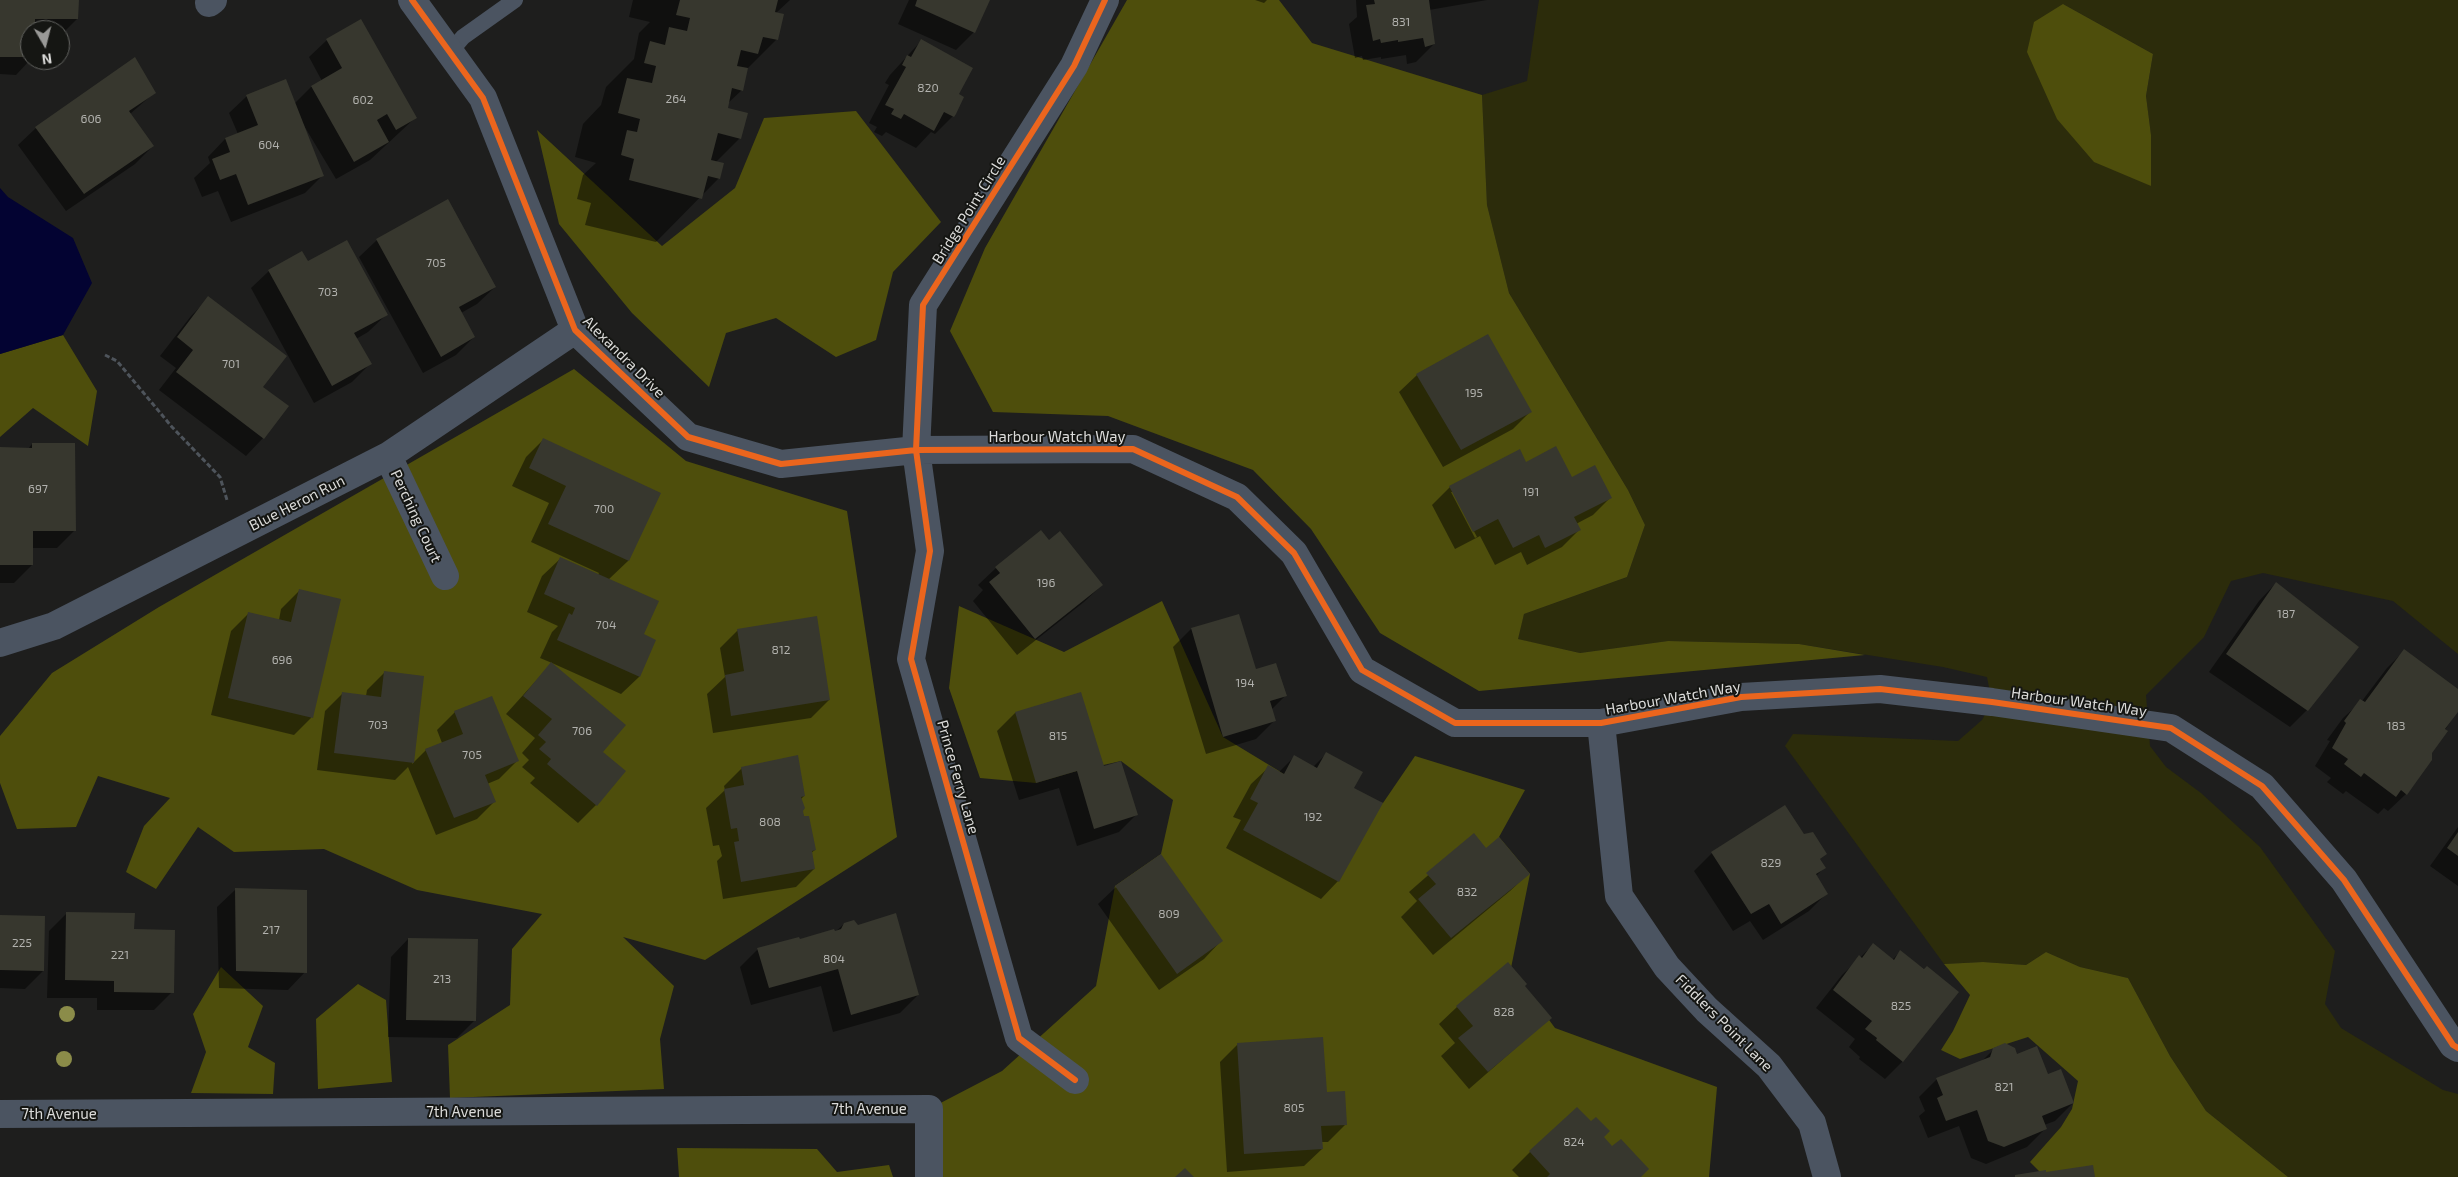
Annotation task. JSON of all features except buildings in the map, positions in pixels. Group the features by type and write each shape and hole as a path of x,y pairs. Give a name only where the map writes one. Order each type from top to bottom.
{"street":[{"name":"Alexandra Drive","path":"412,0 483,98 575,330 688,437 781,464 916,450"},
{"name":"Bridge Point Circle","path":"916,450 923,305 1074,66 1105,0"},
{"name":"Blue Heron Run","path":"0,643 54,626 388,456 575,330"},
{"name":"Harbour Watch Way","path":"916,450 1133,449 1237,497 1294,552 1362,670 1455,723 1601,723 1741,698 1880,689 1992,702 2171,728 2262,786 2344,880 2453,1044 2458,1048"},
{"name":"Prince Ferry Lane","path":"916,450 930,550 911,659 1019,1038 1075,1080"},
{"name":"Perching Court","path":"388,456 445,576"},
{"name":"Fiddlers Point Lane","path":"1601,723 1619,896 1667,967 1707,1010 1769,1066 1812,1123 1826,1177"},
{"name":"7th Avenue","path":"0,1114 928,1109 929,1177"}],"lane":[{"path":"450,52 463,37 515,0"}],"path":[{"path":"105,355 117,361 155,407 220,477 236,534"}],"shaded area":[{"path":"1127,0 1279,0 1312,43 1482,95 1487,205 1509,293 1628,490 1645,525 1627,577 1524,614 1518,639 1580,653 1668,641 1799,644 1865,655 1479,691 1380,633 1311,529 1253,470 1108,416 993,412 950,331 985,248"},
{"path":"1539,0 2458,0 2458,654 2393,601 2263,573 2231,581 2204,637 2146,695 2150,746 2166,767 2201,793 2260,847 2335,951 2325,1004 2341,1028 2443,1090 2458,1094 2458,1177 2288,1177 2206,1111 2170,1056 2128,978 2080,967 2046,952 2026,965 1983,962 1944,964 1785,746 1793,734 1958,741 1982,720 1992,702 1987,677 1943,667 1799,644 1668,641 1580,653 1517,639 1524,614 1627,577 1645,525 1628,490 1509,293 1487,205 1482,95 1527,81","holes":["2063,4 2153,54 2146,96 2151,135 2151,186"]},
{"path":"2063,4 2153,54 2146,96 2151,135 2151,186 2094,162 2057,119 2027,52 2034,22"},
{"path":"856,111 941,222 893,272 876,340 836,357 776,318 726,333 709,387 632,313 559,224 537,130 662,246 735,188 764,118"},
{"path":"0,188 8,197 73,238 92,283 63,335 0,354"},
{"path":"63,335 97,391 88,446 33,408 0,437 0,354"},
{"path":"574,369 686,461 847,511 897,837 705,960 623,937 674,986 660,1039 664,1089 450,1098 448,1045 510,1005 512,949 542,914 417,890 324,849 234,852 198,827 156,889 126,872 144,826 170,798 98,776 76,827 17,829 0,783 0,736 52,673 159,607"},
{"path":"1162,601 1223,737 1284,774 1383,803 1415,756 1525,790 1499,837 1530,874 1511,968 1555,1028 1717,1087 1709,1177 929,1177 929,1109 1002,1071 1096,986 1115,886 1161,854 1173,800 1121,761 1036,783 980,778 949,688 959,606 1064,652"},
{"path":"2046,952 2080,967 2128,978 2170,1056 2206,1111 2288,1177 2045,1177 2030,1162 2061,1127 2072,1109 2078,1081 2028,1037 1960,1059 1941,1050 1953,1031 1970,995 1944,964 1983,962 2026,965"},
{"path":"221,967 263,1006 248,1047 275,1063 273,1094 191,1093 206,1052 193,1014"},
{"path":"358,984 386,1000 392,1082 318,1089 316,1019"},
{"path":"677,1148 817,1149 837,1172 889,1165 893,1177 679,1177"}],"cycle path":[{"path":"412,0 483,98 575,330 688,437 781,464 916,450 1133,449 1237,497 1294,553 1362,670 1455,723 1601,723 1741,697 1880,689 1992,702 2171,728 2262,786 2344,880 2453,1045 2458,1048"},
{"path":"1075,1080 1019,1038 911,659 930,551 916,450 923,305 1074,66 1105,0"}]}
